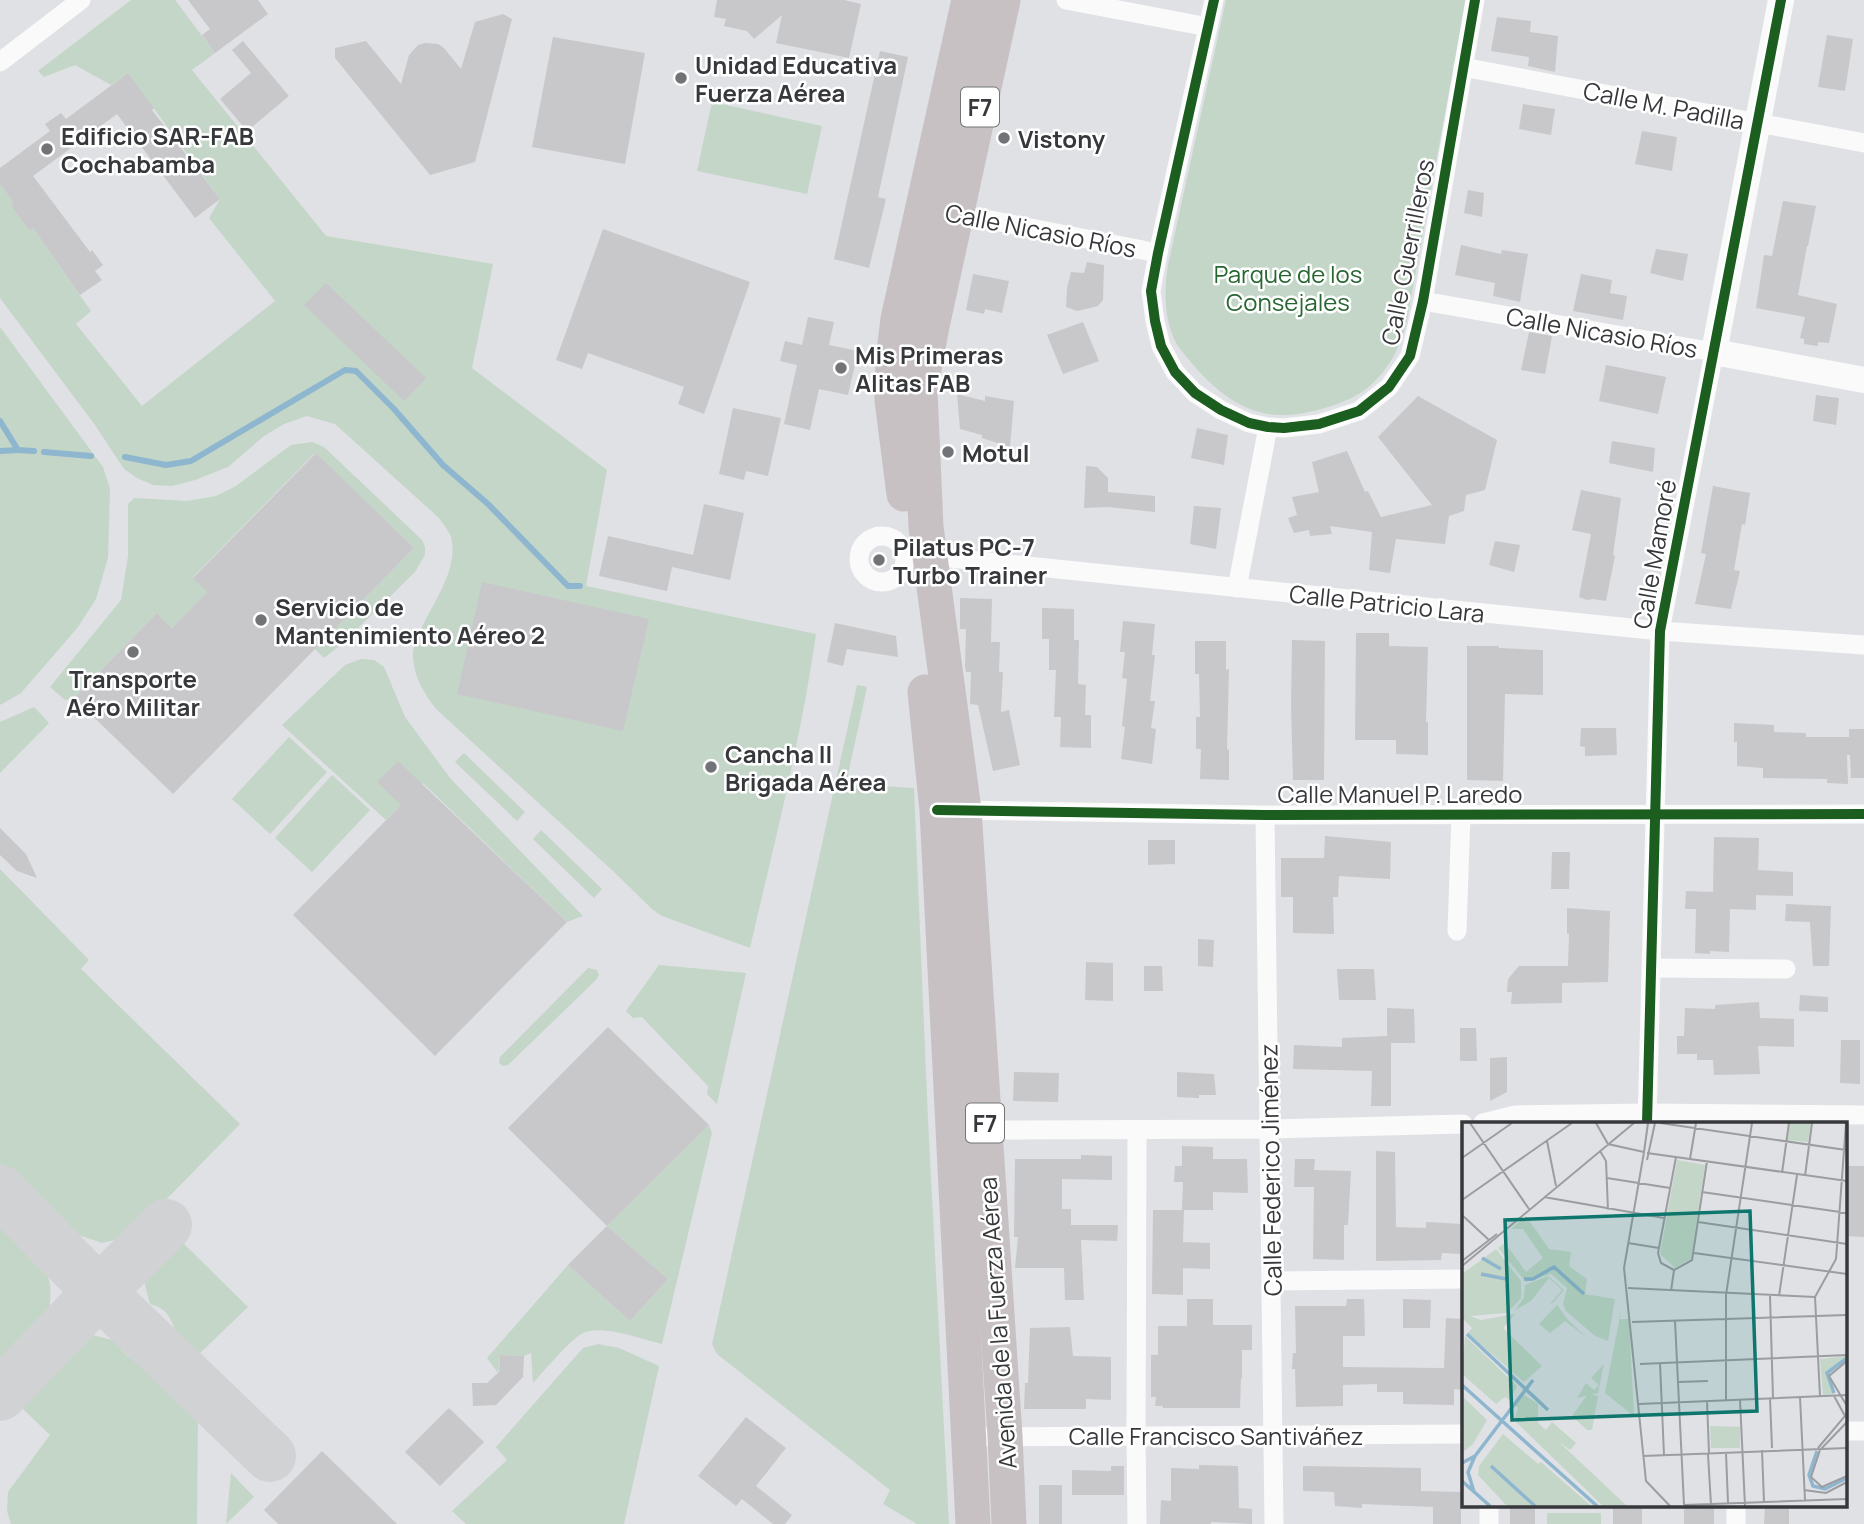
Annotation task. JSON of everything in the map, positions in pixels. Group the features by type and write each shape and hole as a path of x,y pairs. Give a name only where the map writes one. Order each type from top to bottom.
{"highway":[{"name":"Avenida de la Fuerza Aérea","path":"969,0 898,319 892,400 913,563 951,810 985,1130 1009,1524"},
{"name":"Avenida de la Fuerza Aérea","path":"913,563 926,527 920,391 1003,0"},
{"name":"Avenida de la Fuerza Aérea","path":"951,810 973,1524"}],"street":[{"path":"0,62 81,0"},
{"path":"1066,0 1208,27"},
{"name":"Calle Guerrilleros","path":"1214,0 1151,291 1155,321 1161,346 1175,372 1195,393 1222,411 1249,422 1284,428 1319,424 1359,411 1389,387 1410,356 1423,301 1475,0"},
{"name":"Calle Mamoré","path":"1647,1118 1660,631 1781,0"},
{"name":"Calle M. Padilla","path":"1463,67 1864,143"},
{"name":"Calle Nicasio Ríos","path":"923,207 1158,253"},
{"name":"Calle Nicasio Ríos","path":"1423,301 1864,380"},
{"path":"1237,588 1268,427"},
{"name":"Calle Patricio Lara","path":"913,563 1237,588 1660,631 1864,645"},
{"name":"Calle Manuel P. Laredo","path":"951,810 1265,815 1864,814"},
{"path":"1457,931 1461,814"},
{"name":"Calle Federico Jiménez","path":"1265,815 1274,1524"},
{"path":"1652,968 1786,969"},
{"path":"1487,1122 1515,1115 1647,1118 1864,1115"},
{"path":"985,1130 1270,1129 1462,1124"},
{"path":"1138,1130 1138,1524"},
{"path":"1271,1281 1462,1279"},
{"path":"1846,1431 1864,1430"},
{"name":"Calle Francisco Santiváñez","path":"969,1437 1462,1434"},
{"path":"1489,1506 1489,1524"},
{"path":"1736,1506 1736,1524"}],"green space":[{"path":"131,0 175,0 215,53 192,70 326,236 493,264 472,368 607,470 586,586 816,634 795,753 750,948 662,916 652,909 436,709 417,677 413,651 452,561 451,537 439,518 335,424 307,416 284,424 264,436 228,467 172,486 153,485 124,469 95,425 0,298 0,184 14,203 11,206 30,230 33,228 91,311 76,324 142,406 275,301 209,218 220,199 128,73 111,85 75,65 44,77 38,71"},
{"name":"Parque de los Consejales","path":"1226,0 1466,0 1406,325 1400,342 1386,368 1366,389 1344,402 1308,412 1284,415 1264,413 1252,410 1228,397 1208,381 1183,353 1174,339 1168,321 1168,265"},
{"path":"712,102 822,126 807,194 697,171"},
{"path":"0,327 103,467 110,489 108,558 96,599 78,627 21,693 0,705"},
{"path":"312,442 324,447 422,540 425,547 425,555 415,572 343,643 324,658 315,649 414,548 315,453 193,577 207,592 172,628 157,613 74,698 65,700 50,687 121,600 128,556 128,504 134,498 187,501 216,496 236,486 291,445"},
{"path":"361,659 374,660 384,667 405,717 450,778 583,916 567,922 423,783 386,820 282,725 345,665"},
{"path":"857,685 867,687 846,784 914,788 949,1524 917,1524 883,1504 890,1490 717,1354 712,1344"},
{"path":"34,707 49,723 0,773 0,722"},
{"path":"289,737 327,772 270,834 232,799"},
{"path":"464,753 525,812 517,821 455,762"},
{"path":"332,775 370,810 312,872 275,838"},
{"path":"541,830 602,889 594,898 533,839"},
{"path":"0,869 89,960 81,969 240,1124 152,1214 119,1239 102,1243 70,1232 0,1164"},
{"path":"659,965 746,973 717,1104 707,1094 708,1086 642,1017 633,1018 626,1011"},
{"path":"588,968 597,970 599,975 596,980 508,1065 499,1063 500,1057"},
{"path":"709,1125 712,1133 662,1344 622,1333 591,1331 572,1341 533,1383 531,1353 524,1356 500,1355 498,1373 487,1358 568,1265 630,1321 668,1279 607,1226"},
{"path":"0,1217 37,1256 50,1284 50,1306 0,1358"},
{"path":"180,1240 248,1307 197,1356 181,1339 165,1312 150,1304 143,1277"},
{"path":"89,1334 116,1341 125,1353 146,1363 198,1413 197,1524 11,1524 7,1511 8,1492 50,1435 20,1406"},
{"path":"598,1344 619,1348 659,1366 624,1524 466,1524 452,1511 507,1460 496,1447 583,1348"},
{"path":"231,1473 254,1497 226,1524"},
{"path":"1547,1513 1601,1513 1601,1524 1547,1524"}],"building":[{"path":"188,0 258,0 268,14 215,53 202,35 210,29"},
{"path":"717,0 844,0 861,4 849,58 776,43 782,15 754,39 747,31 724,26 726,19 714,17"},
{"path":"503,14 512,19 475,162 430,175 335,58 335,48 366,41 401,84 409,55 418,45 438,44 461,69 475,22"},
{"path":"1497,17 1531,21 1530,32 1558,36 1555,72 1528,66 1529,57 1491,51"},
{"path":"1827,35 1853,39 1845,91 1818,87"},
{"path":"553,37 645,53 625,164 532,147"},
{"path":"243,41 289,96 247,131 220,99 251,73 232,50"},
{"path":"880,51 908,57 878,197 886,199 869,268 834,259"},
{"name":"Edificio SAR-FAB Cochabamba","path":"128,73 154,108 152,110 220,199 195,218 117,114 33,176 90,252 92,250 103,265 95,271 102,280 80,295 33,228 30,231 11,206 14,203 0,184 0,168 50,131 45,124 61,113 66,119"},
{"path":"1523,104 1555,109 1551,135 1519,129"},
{"path":"1642,131 1677,137 1672,171 1635,164"},
{"path":"1468,190 1484,193 1482,217 1464,213"},
{"path":"1783,201 1816,206 1798,295 1837,304 1829,343 1818,342 1818,346 1804,344 1804,339 1800,338 1805,317 1756,308 1764,255 1772,256"},
{"path":"603,229 750,282 704,414 678,404 684,387 588,353 582,369 556,360"},
{"path":"1461,245 1501,254 1502,250 1528,254 1520,302 1493,296 1495,283 1455,275"},
{"path":"1656,249 1688,254 1683,281 1650,273"},
{"path":"1087,262 1104,265 1103,300 1098,306 1077,311 1066,307 1067,288 1071,272 1084,273"},
{"path":"973,274 1009,281 1002,313 985,309 984,314 966,310"},
{"path":"1581,274 1612,280 1610,293 1627,296 1623,320 1573,311"},
{"path":"326,283 426,378 404,401 304,305"},
{"path":"808,317 834,322 829,345 858,351 848,395 819,389 810,430 784,424 797,365 780,361 785,341 802,345"},
{"path":"1083,322 1099,361 1063,374 1047,335"},
{"path":"1529,332 1552,336 1545,374 1521,370"},
{"path":"1606,365 1666,377 1658,414 1599,401"},
{"path":"957,394 985,401 985,396 1014,401 1010,447 960,429"},
{"path":"1816,395 1839,398 1836,425 1813,421"},
{"path":"1418,396 1497,440 1485,490 1466,495 1464,511 1449,516 1445,544 1396,539 1390,573 1369,570 1372,532 1330,526 1332,534 1310,536 1309,530 1294,533 1288,518 1297,515 1292,497 1319,492 1312,462 1347,451 1365,492 1368,491 1381,517 1432,505 1378,437"},
{"path":"733,408 781,418 768,476 746,471 744,480 719,474"},
{"path":"1197,428 1228,435 1224,465 1191,458"},
{"path":"1612,441 1655,448 1653,472 1609,463"},
{"name":"Servicio de Mantenimiento Aéreo 2","path":"316,453 414,548 173,794 74,698 157,613 172,628 207,592 193,578"},
{"path":"1086,466 1097,467 1108,478 1108,492 1155,496 1155,512 1108,507 1084,508"},
{"path":"1713,486 1750,493 1734,570 1740,571 1731,609 1695,604 1706,554 1701,553"},
{"path":"1581,490 1621,498 1615,556 1606,601 1579,597 1591,534 1572,530"},
{"path":"704,504 744,513 730,580 672,567 667,591 599,576 608,536 693,555"},
{"path":"1194,506 1221,508 1216,549 1190,544"},
{"path":"1495,541 1520,545 1514,572 1489,565"},
{"path":"482,582 649,619 623,731 457,694"},
{"path":"960,598 992,599 991,642 1000,642 999,672 1003,672 1001,712 1009,710 1020,765 993,771 978,705 970,704 971,672 966,672 965,667 966,629 960,629"},
{"path":"1042,608 1074,609 1074,640 1079,640 1078,684 1086,685 1085,715 1091,715 1091,748 1060,747 1061,717 1054,717 1056,670 1049,670 1049,639 1042,639"},
{"path":"1123,621 1155,624 1150,701 1155,701 1151,728 1156,729 1152,764 1121,759 1127,679 1122,678 1125,652 1120,652"},
{"path":"835,623 896,636 898,657 847,649 843,666 827,662"},
{"path":"1356,633 1389,633 1389,646 1428,647 1428,755 1396,754 1396,740 1355,740"},
{"path":"1292,640 1325,641 1324,780 1293,780"},
{"path":"1195,641 1226,641 1226,670 1229,669 1229,780 1200,779 1201,749 1196,749 1196,717 1200,717 1199,674 1195,674"},
{"path":"1467,646 1543,650 1543,695 1505,694 1503,781 1467,780"},
{"path":"1734,723 1774,725 1774,732 1806,733 1806,737 1849,737 1849,729 1864,729 1864,778 1851,778 1850,755 1847,755 1848,784 1827,783 1827,779 1763,778 1763,768 1737,766"},
{"path":"1581,728 1616,728 1617,755 1585,756 1585,747 1580,746"},
{"path":"398,761 567,922 435,1056 293,915 401,805 377,782"},
{"path":"0,828 26,854 37,878 17,871 0,855"},
{"path":"1325,836 1391,842 1390,879 1339,876 1338,897 1333,897 1334,934 1293,933 1293,897 1281,897 1281,858 1324,858"},
{"path":"1714,837 1759,838 1758,870 1793,872 1793,896 1756,895 1756,910 1730,909 1729,952 1695,953 1696,909 1685,909 1686,891 1713,892"},
{"path":"1148,840 1175,840 1175,864 1148,865"},
{"path":"1552,852 1570,852 1569,889 1551,889"},
{"path":"1786,904 1831,906 1829,966 1813,966 1810,922 1785,921"},
{"path":"1567,908 1610,911 1608,982 1562,983 1562,1003 1511,1004 1512,992 1507,992 1508,979 1519,966 1568,966"},
{"path":"1198,939 1214,940 1213,967 1198,966"},
{"path":"1086,962 1113,963 1113,1001 1085,1000"},
{"path":"1144,966 1162,966 1163,991 1144,991"},
{"path":"1337,969 1374,969 1376,1000 1339,1000"},
{"path":"1800,995 1828,997 1828,1012 1799,1011"},
{"path":"1759,1002 1760,1018 1794,1019 1794,1047 1758,1046 1760,1074 1714,1075 1713,1060 1697,1060 1697,1054 1677,1054 1677,1036 1684,1036 1685,1008 1715,1009 1715,1005"},
{"path":"1387,1008 1414,1009 1415,1043 1391,1043 1391,1106 1371,1106 1372,1071 1293,1069 1294,1045 1342,1047 1342,1038 1387,1036"},
{"path":"608,1027 709,1125 607,1226 508,1128"},
{"path":"1460,1028 1476,1028 1477,1061 1460,1061"},
{"path":"1841,1040 1860,1040 1860,1084 1840,1083"},
{"path":"1507,1057 1507,1092 1490,1101 1490,1058"},
{"path":"1014,1072 1059,1073 1058,1102 1013,1101"},
{"path":"1177,1072 1214,1074 1216,1095 1199,1095 1199,1098 1177,1097"},
{"path":"1182,1146 1213,1147 1213,1159 1247,1159 1248,1193 1213,1192 1213,1210 1182,1210 1183,1182 1174,1182 1175,1166 1182,1166"},
{"path":"1376,1151 1395,1152 1396,1227 1426,1228 1426,1222 1462,1224 1462,1254 1442,1253 1441,1260 1376,1261"},
{"path":"1081,1155 1112,1156 1112,1180 1062,1179 1062,1209 1071,1209 1071,1225 1118,1225 1117,1241 1081,1240 1084,1300 1065,1300 1064,1268 1015,1268 1018,1237 1014,1237 1015,1159 1081,1159"},
{"path":"1295,1159 1315,1159 1314,1170 1351,1171 1348,1225 1344,1225 1344,1260 1313,1259 1314,1187 1294,1187"},
{"path":"1846,1166 1864,1166 1864,1237 1846,1236"},
{"path":"1153,1210 1184,1210 1183,1242 1210,1243 1210,1269 1183,1268 1183,1295 1152,1294"},
{"path":"607,1226 668,1279 630,1321 568,1265"},
{"path":"1187,1299 1213,1299 1213,1325 1252,1325 1252,1350 1242,1350 1240,1408 1155,1406 1156,1397 1151,1397 1151,1355 1158,1355 1158,1326 1187,1326"},
{"path":"1347,1299 1364,1299 1365,1336 1343,1336 1343,1367 1444,1368 1446,1318 1462,1319 1462,1390 1454,1389 1454,1405 1403,1404 1403,1392 1377,1392 1377,1384 1343,1385 1343,1406 1296,1407 1295,1369 1292,1369 1293,1353 1296,1353 1295,1306 1346,1306"},
{"path":"1403,1299 1431,1300 1430,1328 1403,1328"},
{"path":"1070,1327 1073,1356 1111,1357 1111,1400 1086,1399 1086,1409 1024,1409 1030,1328"},
{"path":"500,1355 524,1356 523,1377 496,1405 473,1406 472,1383 487,1383 499,1372"},
{"path":"449,1408 484,1442 440,1486 405,1452"},
{"path":"746,1417 786,1448 756,1486 792,1515 785,1524 773,1524 742,1499 736,1506 698,1476"},
{"path":"322,1451 397,1524 278,1524 264,1510"},
{"path":"1199,1465 1238,1466 1239,1508 1252,1509 1252,1524 1160,1524 1161,1500 1171,1501 1171,1468 1199,1469"},
{"path":"1111,1466 1124,1466 1124,1495 1072,1495 1072,1470 1111,1471"},
{"path":"1303,1466 1421,1468 1421,1491 1461,1492 1461,1524 1433,1524 1433,1507 1362,1504 1362,1508 1335,1506 1334,1492 1303,1491"},
{"path":"1039,1485 1062,1485 1062,1524 1039,1524"},
{"path":"1510,1506 1535,1506 1535,1524 1510,1524"},
{"path":"1613,1506 1642,1506 1642,1524 1613,1524"},
{"path":"1684,1506 1714,1506 1714,1524 1684,1524"},
{"path":"1765,1506 1789,1506 1789,1524 1764,1524"}],"waterway":[{"path":"125,457 166,465 191,461 345,370 356,371 443,465 488,504 568,586 580,586"},
{"path":"0,421 18,450 34,451"},
{"path":"0,451 18,450"},
{"path":"44,452 91,456"}],"taxiway":[{"path":"0,1191 99,1292 270,1456"},
{"path":"0,1395 166,1225"}],"cycle path":[{"path":"1214,0 1151,291 1155,321 1161,346 1175,372 1195,393 1221,410 1249,423 1284,428 1319,424 1359,411 1389,387 1410,356 1423,301 1475,0"},
{"path":"1647,1122 1660,631 1781,0"},
{"path":"937,810 1265,815 1864,814"}],"place":[{"name":"Unidad Educativa Fuerza Aérea","path":"681,78"},
{"name":"Vistony","path":"1004,138"},
{"name":"Edificio SAR-FAB Cochabamba","path":"47,149"},
{"name":"Mis Primeras Alitas FAB","path":"841,368"},
{"name":"Motul","path":"948,452"},
{"name":"Pilatus PC-7 Turbo Trainer","path":"879,560"},
{"name":"Servicio de Mantenimiento Aéreo 2","path":"261,620"},
{"name":"Transporte Aéro Militar","path":"133,652"},
{"name":"Cancha II Brigada Aérea","path":"711,767"}]}
